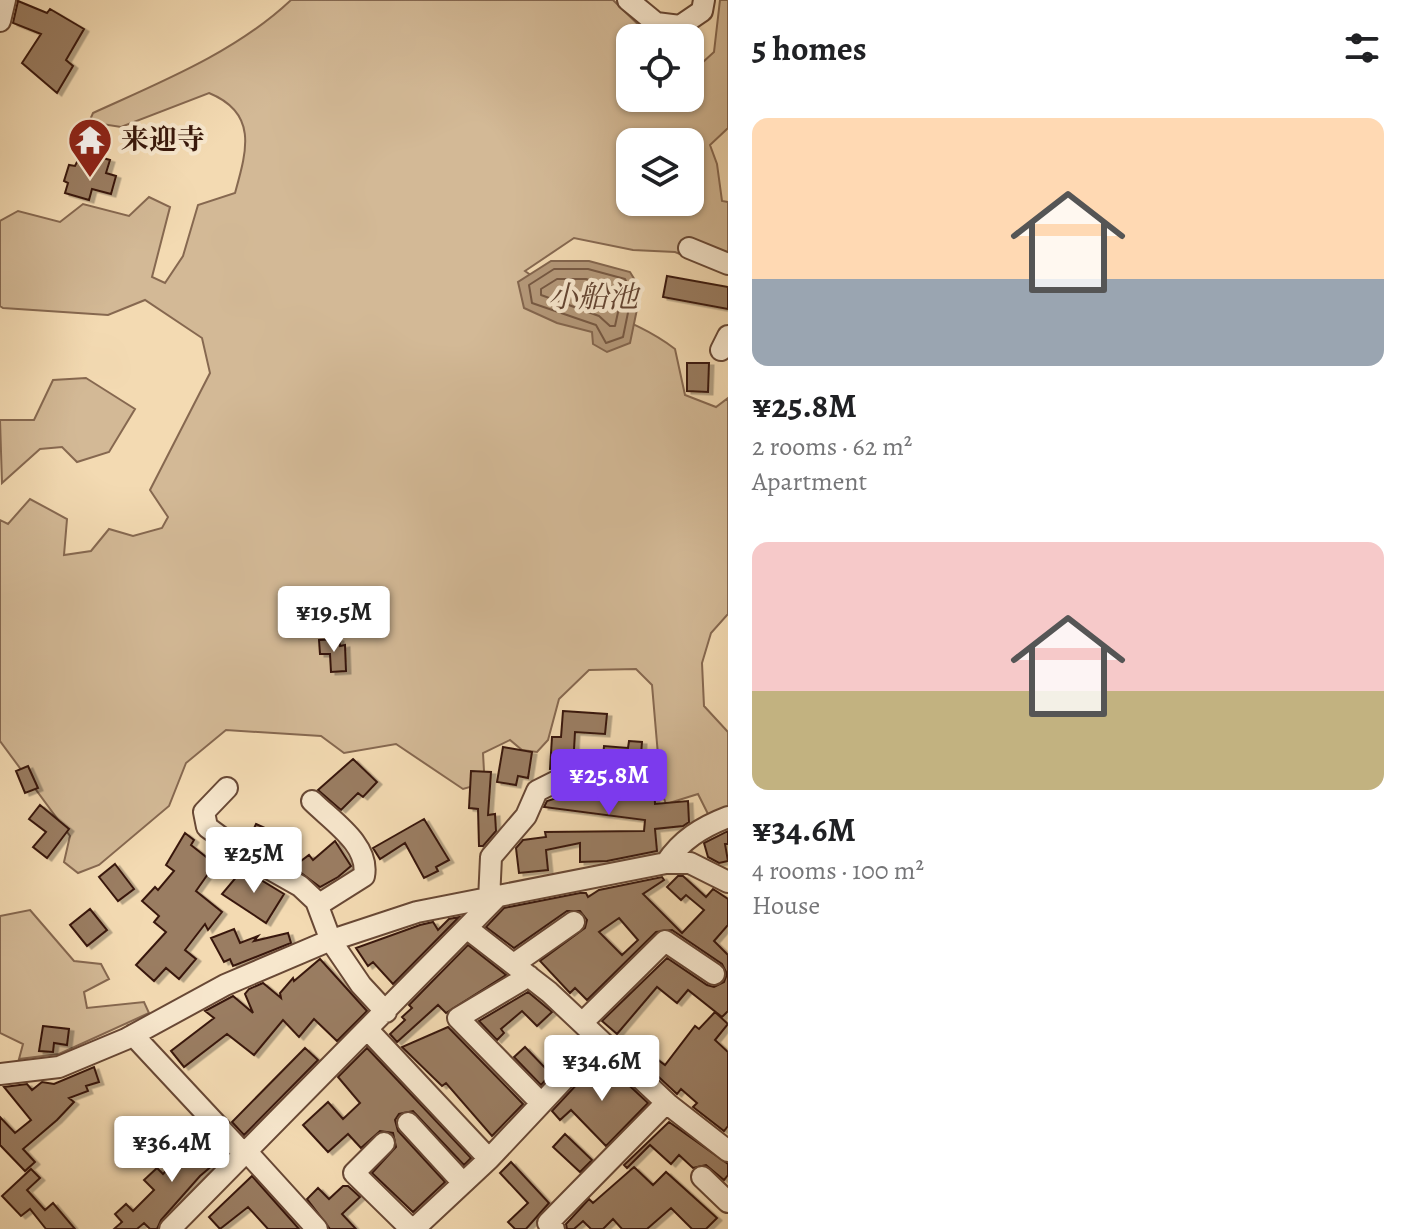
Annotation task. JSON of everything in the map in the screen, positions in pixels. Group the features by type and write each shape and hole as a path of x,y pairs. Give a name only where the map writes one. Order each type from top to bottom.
{"street":[{"path":"0,21 5,0"},
{"path":"628,0 656,23 680,26 702,11 704,0"},
{"path":"689,248 728,264"},
{"path":"179,1226 245,1153 468,929 493,899 491,857 526,816 537,791 555,782 586,778"},
{"path":"227,788 204,812 207,827 245,855 300,886 318,905 331,941 361,985 386,1012"},
{"path":"312,801 357,846 366,865 364,876 318,905"},
{"path":"666,863 677,846 709,824 728,817"},
{"path":"0,1074 59,1067 133,1035 225,985 331,941 417,912 666,863 690,863 728,882"},
{"path":"541,1103 458,1018 521,970 574,922"},
{"path":"468,929 582,1023 666,1103 728,1151"},
{"path":"582,1023 665,941 714,974"},
{"path":"368,1030 489,1159"},
{"path":"133,1035 317,1229"},
{"path":"384,1143 354,1173 413,1229 489,1159 600,1041"},
{"path":"554,1229 548,1223 666,1103"},
{"path":"408,1123 463,1183"},
{"path":"702,1177 728,1202"}],"shaded area":[{"path":"291,0 613,0 638,24 616,24 616,112 704,112 704,61 714,52 720,0 728,0 728,128 710,145 717,164 722,201 728,202 728,273 675,252 633,250 574,238 525,271 562,293 638,327 675,349 685,395 716,407 728,398 728,614 711,633 702,663 704,706 728,732 728,821 714,826 698,794 666,804 661,790 652,685 636,669 589,670 559,699 548,740 537,752 522,750 510,740 483,753 484,771 477,785 463,789 396,744 344,753 321,736 226,730 186,763 169,806 99,865 78,873 64,862 70,836 0,741 0,520 8,524 30,499 67,519 64,555 91,551 109,529 133,536 162,528 168,517 150,490 210,373 202,338 145,300 108,315 0,306 0,221 18,211 60,222 83,204 129,216 149,197 170,207 152,277 165,283 183,256 198,205 235,193 245,148 242,122 225,101 209,93 121,127 89,122 93,113 197,64 246,35"},
{"path":"86,378 135,409 109,452 77,462 62,447 40,449 2,483 0,420 34,420 53,380"},
{"path":"30,910 74,961 101,964 109,979 84,992 87,1008 144,1002 149,1013 59,1054 19,1059 23,1044 0,1033 0,916"}],"water":[{"name":"小船池","path":"551,261 589,261 630,272 641,290 630,343 607,352 593,344 592,332 557,323 524,308 518,282"}],"building":[{"path":"18,1 47,13 50,9 84,29 66,60 73,66 57,93 22,63 41,34 13,23"},
{"name":"来迎寺","path":"82,152 110,160 106,173 116,176 111,194 92,189 89,200 65,193 68,183 64,181 69,165 75,166"},
{"path":"667,276 728,287 728,309 663,297"},
{"path":"687,363 709,363 708,392 687,391"},
{"path":"339,639 340,646 345,645 346,671 331,672 330,654 320,654 319,640"},
{"path":"563,711 607,714 605,734 575,732 573,767 550,769 552,737 561,737"},
{"path":"629,741 642,742 639,781 654,780 655,804 688,801 689,822 683,826 655,829 657,851 607,861 580,862 580,843 546,850 548,870 519,873 516,848 523,840 546,837 545,832 644,831 645,820 544,807 547,801 573,793 622,799 621,773 602,771 604,746 628,748"},
{"path":"503,747 532,752 528,778 518,776 516,785 497,782"},
{"path":"353,759 377,782 363,797 358,793 341,810 318,790"},
{"path":"28,766 38,788 25,793 16,771"},
{"path":"471,771 491,772 488,815 495,814 496,831 483,846 479,846 478,809 469,808"},
{"path":"40,805 69,829 47,858 33,847 46,832 29,819"},
{"path":"424,819 449,860 436,867 438,871 424,878 405,843 380,859 373,848"},
{"path":"256,824 278,834 269,853 248,841"},
{"path":"728,831 728,844 725,844 728,861 719,863 708,857 704,843"},
{"path":"185,833 194,840 191,845 215,864 196,891 222,912 208,930 205,924 185,950 196,959 179,979 166,968 154,981 136,965 166,932 154,922 159,916 142,901 155,887 158,890 174,871 166,865"},
{"path":"335,841 351,866 338,877 320,887 293,867 309,855 313,860"},
{"path":"115,864 134,889 118,901 99,877"},
{"path":"243,869 284,894 266,923 222,894"},
{"path":"678,876 683,876 706,897 713,889 728,899 728,925 714,941 728,955 728,1011 722,1017 688,990 677,1003 657,987 617,1034 602,1021 667,958 707,985 714,987 724,982 727,974 722,964 672,930 656,932 587,1000 575,988 570,993 540,961 585,928 587,920 580,911 567,911 514,948 486,927 504,908 580,893 586,893 588,897 599,890 662,877 664,880 643,894 682,933 704,910 686,895 681,900 667,887","holes":["619,918 638,940 622,955 599,932"]},
{"path":"90,909 107,930 87,946 70,925"},
{"path":"459,917 393,984 373,962 368,966 356,948 433,922 438,930 449,919"},
{"path":"234,929 240,943 258,936 254,941 288,933 291,943 233,966 230,959 224,962 211,938"},
{"path":"468,945 506,975 446,1013 438,1005 397,1042 390,1034 405,1020 402,1017 412,1008 409,1005"},
{"path":"320,959 367,1011 337,1041 314,1019 299,1037 283,1020 254,1055 227,1034 184,1067 171,1051 214,1018 205,1011 233,996 253,1013 245,994 249,989 263,983 281,998 280,993 293,978 294,981"},
{"path":"528,992 552,1012 537,1026 522,1011 501,1029 504,1033 497,1040 479,1021"},
{"path":"715,1012 728,1024 715,1040 728,1052 728,1126 724,1131 693,1107 697,1103 681,1089 677,1094 636,1056 642,1048 665,1065 695,1026 699,1029"},
{"path":"43,1026 69,1029 67,1045 54,1043 53,1052 39,1051"},
{"path":"448,1027 523,1104 492,1136 446,1083 442,1086 402,1047"},
{"path":"525,1047 551,1074 541,1085 514,1057"},
{"path":"305,1048 318,1060 244,1135 232,1122"},
{"path":"367,1048 471,1158 464,1165 413,1111 399,1114 395,1120 398,1131 445,1182 413,1212 372,1173 396,1147 393,1133 380,1131 361,1148 348,1134 328,1152 303,1125 328,1102 343,1119 360,1103 338,1077"},
{"path":"604,1062 648,1103 606,1146 571,1110 560,1120 552,1111 593,1067 596,1070"},
{"path":"94,1067 99,1082 86,1086 88,1091 69,1098 74,1102 23,1149 35,1162 25,1171 0,1145 0,1117 15,1133 31,1120 4,1087 27,1084 32,1090 42,1082 54,1084"},
{"path":"669,1122 728,1164 728,1175 724,1180 706,1165 693,1168 679,1155 671,1164 650,1145 627,1168 624,1165"},
{"path":"204,1130 226,1154 200,1176 161,1220 157,1229 150,1229 144,1223 137,1229 114,1229 122,1222 115,1214 126,1204 133,1211 154,1190 144,1180 157,1168 163,1174"},
{"path":"565,1134 592,1160 580,1172 553,1147"},
{"path":"511,1162 549,1203 526,1229 515,1229 508,1222 528,1203 500,1173"},
{"path":"634,1167 653,1185 666,1172 717,1218 706,1229 692,1229 671,1208 647,1229 622,1229 613,1219 603,1229 591,1229 583,1221 574,1229 567,1229 566,1224 589,1199 593,1203"},
{"path":"31,1169 40,1178 27,1190 45,1210 53,1203 75,1229 46,1229 30,1209 21,1216 2,1196"},
{"path":"252,1176 299,1229 268,1229 248,1207 220,1229 209,1217"},
{"path":"343,1186 348,1186 360,1197 342,1214 356,1229 330,1229 307,1199 318,1188 329,1199"}],"place":[{"name":"来迎寺","path":"90,179"}]}
